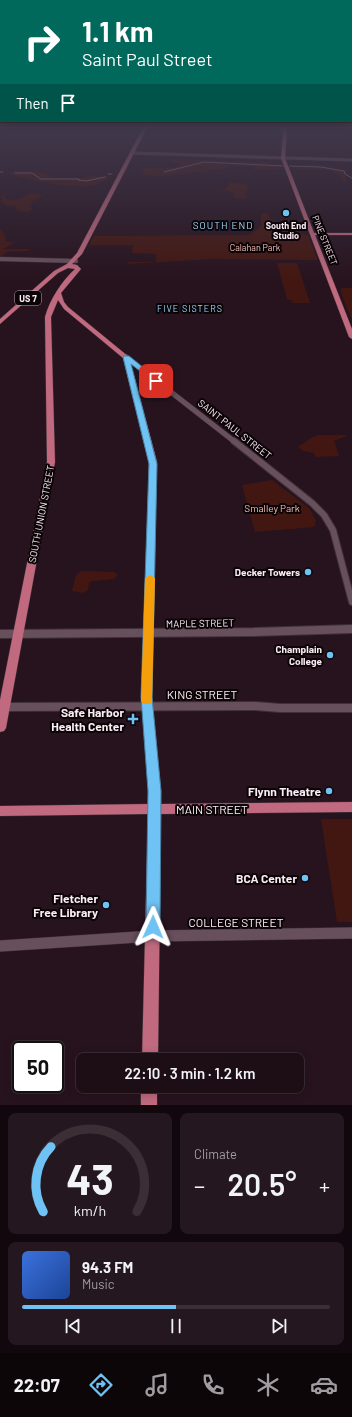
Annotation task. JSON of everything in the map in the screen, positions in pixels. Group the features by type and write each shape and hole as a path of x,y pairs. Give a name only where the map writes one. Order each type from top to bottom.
{"main road":[{"name":"SOUTH UNION STREET","path":"0,728 51,462 48,317 57,304 70,267 79,255 119,178"},
{"name":"PINE STREET","path":"290,178 352,337"},
{"path":"312,234 352,234"},
{"name":"US 7","path":"0,322 55,273 70,267"},
{"name":"SAINT PAUL STREET","path":"57,304 126,357"},
{"path":"126,357 153,464 147,707 155,809 150,1053"},
{"name":"MAIN STREET","path":"0,811 352,807"},
{"path":"149,1093 149,1105"}],"street":[{"path":"0,259 62,261 70,267"},
{"name":"SAINT PAUL STREET","path":"126,357 321,510 333,530 352,602"},
{"name":"MAPLE STREET","path":"0,634 253,632 352,629"},
{"name":"KING STREET","path":"4,707 255,706 280,708 352,708"},
{"name":"COLLEGE STREET","path":"0,946 153,936 352,933"}],"green space":[{"path":"23,178 109,178 94,185 84,186 52,184"},
{"path":"340,178 346,178 346,183"},
{"path":"230,182 249,185 246,193 247,199 233,198 234,193 228,191 211,191 225,190"},
{"path":"7,193 4,198 11,200 24,197 30,193 43,195 31,203 30,206 33,209 28,212 17,210 16,206 7,205 0,202 2,199 1,196"},
{"name":"Calahan Park","path":"267,213 280,232 308,235 318,260 212,259 128,264 128,262 156,262 156,254 132,253 133,245 89,245 94,236 249,235 261,226 261,214"},
{"path":"0,228 6,238 5,241 14,243 3,249 30,250 6,252 0,258"},
{"path":"277,263 297,263 310,303 291,303 294,301 287,299"},
{"path":"352,288 352,320 341,293 340,289"},
{"path":"320,435 348,435 334,441 339,456 315,457 314,453 304,451 299,448 299,446"},
{"name":"Smalley Park","path":"272,480 310,509 316,521 314,527 255,532 242,485"},
{"path":"82,571 114,572 118,575 114,579 89,582 88,590 83,593 72,591 76,575"},
{"path":"321,819 352,819 352,922 337,922"}],"waterway":[{"path":"39,178 41,179 79,179 78,180 86,181 102,178"}],"slow traffic":[{"path":"147,701 150,578"}],"place":[{"name":"South End Studio","path":"286,213"},
{"name":"Decker Towers","path":"308,572"},
{"name":"Champlain College","path":"330,655"},
{"name":"Safe Harbor Health Center","path":"133,719"},
{"name":"Flynn Theatre","path":"329,791"},
{"name":"BCA Center","path":"305,878"},
{"name":"Fletcher Free Library","path":"106,905"}],"district":[{"name":"SOUTH END","path":"223,225"},
{"name":"FIVE SISTERS","path":"190,308"}],"route":[{"path":"153,927 155,821 153,769 147,711 153,464 126,357 156,381"}]}
